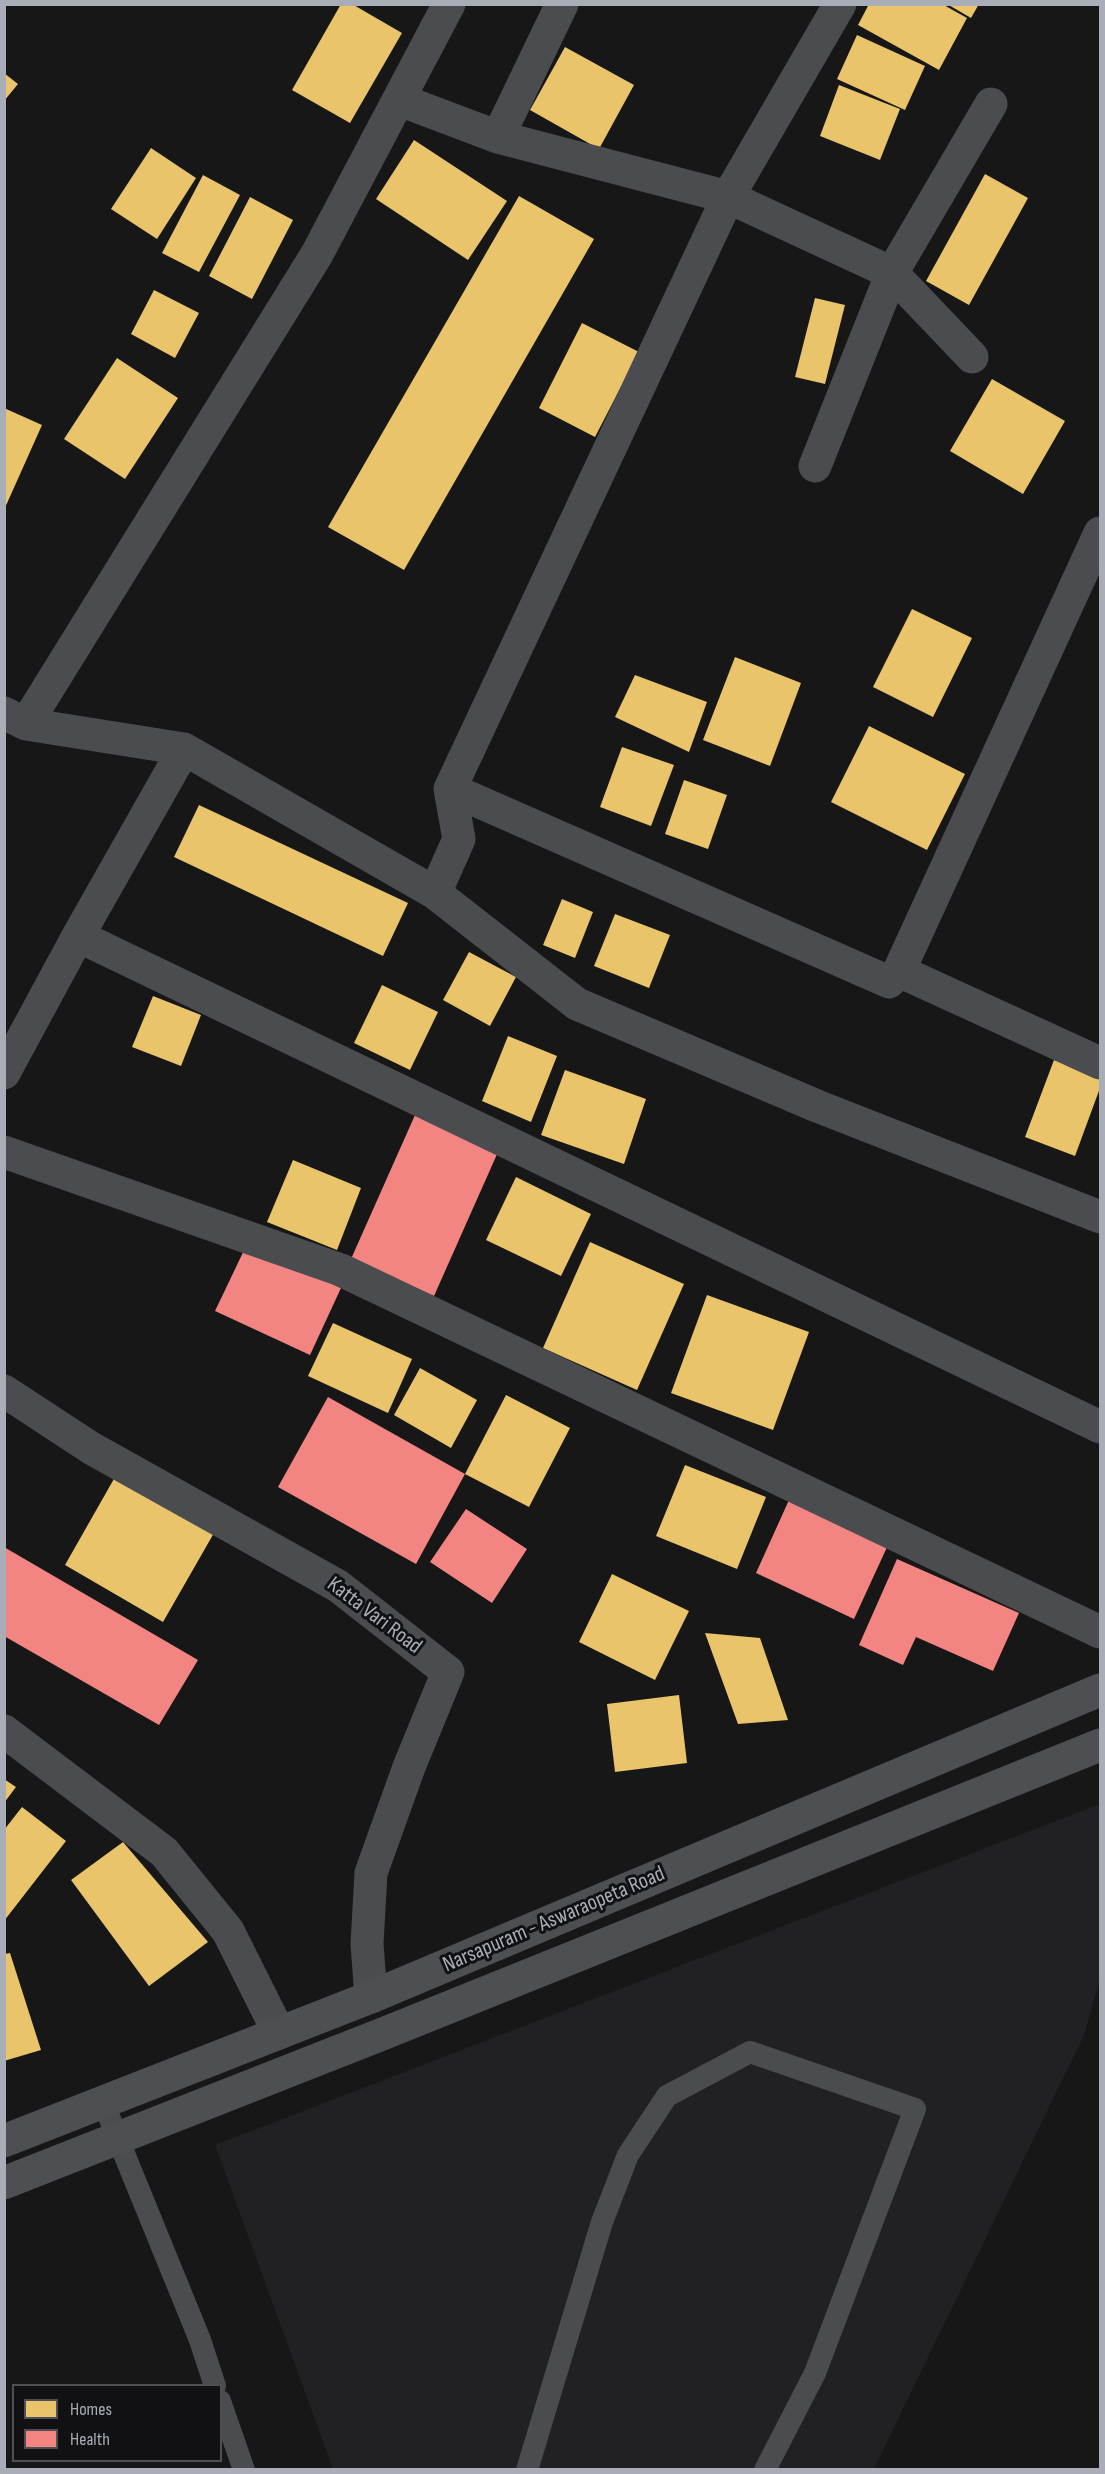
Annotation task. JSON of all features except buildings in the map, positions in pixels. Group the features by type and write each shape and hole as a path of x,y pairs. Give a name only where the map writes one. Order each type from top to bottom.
{"main road":[{"name":"Narsapuram - Aswaraopeta Road","path":"4,2141 371,1997 1101,1690"},
{"name":"Narsapuram - Aswaraopeta Road","path":"4,2183 385,2033 1101,1745"}],"street":[{"path":"449,4 317,254 15,718 184,749 435,893 577,1004 817,1106 1101,1217"},
{"path":"498,136 561,4"},
{"path":"435,893 459,839 450,789 728,197 840,4"},
{"path":"400,100 498,136 728,197 892,273 972,357"},
{"path":"815,466 892,273 991,104"},
{"path":"450,789 889,982 899,971 1101,533"},
{"path":"4,1073 78,936 184,749"},
{"path":"78,936 1101,1427"},
{"path":"899,971 1101,1063"},
{"path":"4,1152 341,1270 1101,1632"},
{"name":"Katta Vari Road","path":"4,1391 91,1448 338,1586 448,1672 409,1767 371,1873 367,1944 371,1997"},
{"path":"4,1731 164,1852 228,1931 279,2033"}],"lane":[{"path":"527,2469 602,2222 628,2155 667,2096 750,2052 915,2109 815,2373 765,2469"},
{"path":"104,2102 200,2340 215,2384"},
{"path":"222,2407 244,2469"}],"shaded area":[{"path":"1100,1804 1100,1979 1084,2035 874,2469 333,2469 215,2145"}]}
